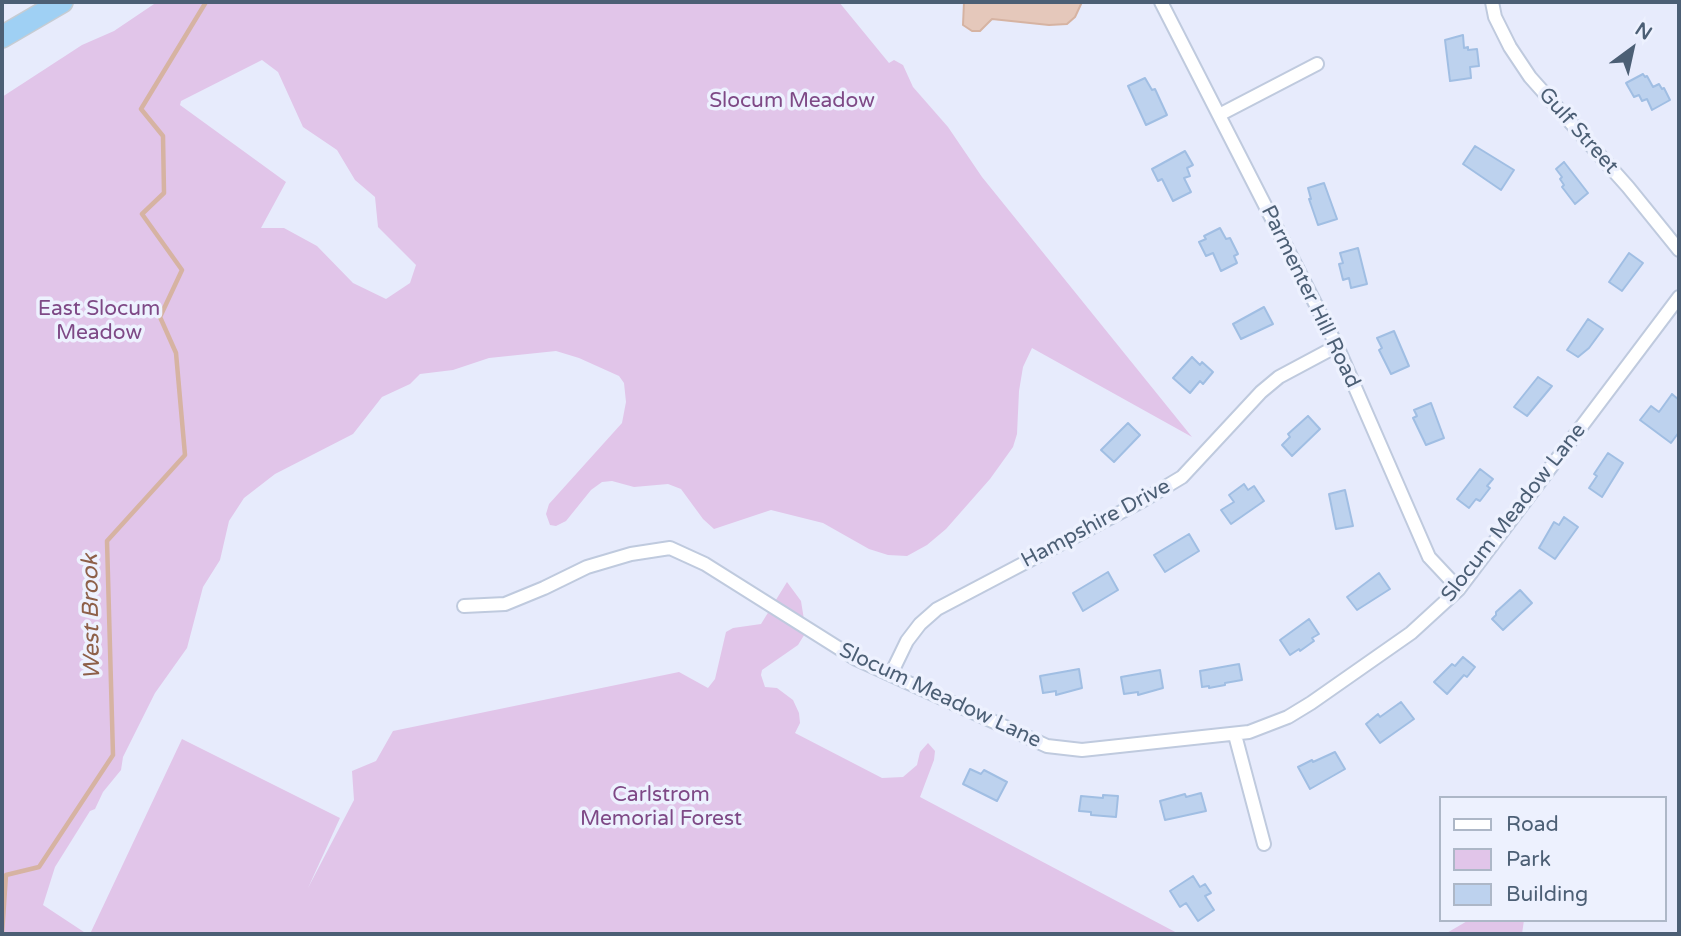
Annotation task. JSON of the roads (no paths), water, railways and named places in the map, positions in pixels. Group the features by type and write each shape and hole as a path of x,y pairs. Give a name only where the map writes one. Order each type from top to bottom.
{"highway":[{"path":"2,37 62,2"}],"street":[{"name":"Parmenter Hill Road","path":"1161,2 1337,346 1429,557 1459,589"},
{"name":"Gulf Street","path":"1492,2 1495,17 1510,47 1530,77 1628,187 1679,250"},
{"path":"1219,115 1317,64"},
{"name":"Slocum Meadow Lane","path":"464,606 505,604 587,567 631,554 670,548 705,564 836,649 1031,740 1064,750 1090,750 1235,735 1275,723 1311,703 1411,633 1459,589 1679,297"},
{"name":"Hampshire Drive","path":"891,674 906,641 920,624 937,610 1182,477 1279,377 1337,346"},
{"path":"1235,735 1264,844"}],"waterway":[{"name":"West Brook","path":"2,934 6,875 39,867 113,755 107,541 185,455 176,353 160,317 182,270 142,214 164,193 163,136 141,109 206,2"}],"park label":[{"name":"Slocum Meadow","path":"792,101"},
{"name":"East Slocum Meadow","path":"99,321"},
{"name":"Carlstrom Memorial Forest","path":"661,807"}]}
